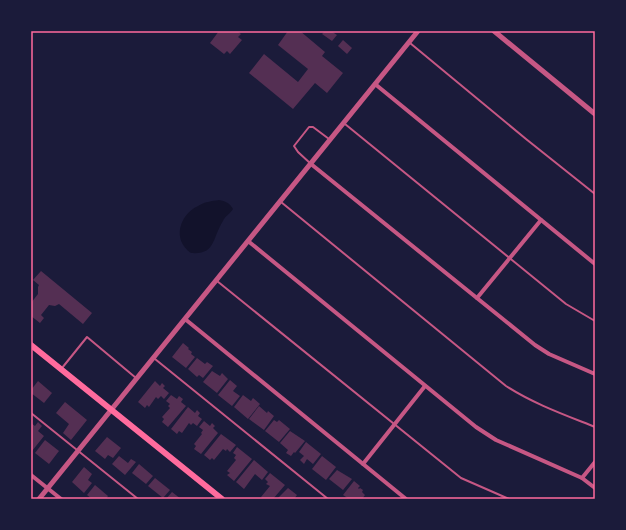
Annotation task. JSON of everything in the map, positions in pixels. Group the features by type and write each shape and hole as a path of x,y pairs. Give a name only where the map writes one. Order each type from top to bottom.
{"main road":[{"path":"31,345 222,499"}],"street":[{"path":"39,499 418,31"},
{"path":"494,31 595,114"},
{"path":"375,84 595,264"},
{"path":"311,164 549,354 595,374"},
{"path":"477,298 541,220"},
{"path":"248,241 476,427 496,440 582,478 595,488"},
{"path":"185,319 406,499"},
{"path":"363,464 425,386"},
{"path":"582,478 595,462"},
{"path":"31,474 61,499"}],"lane":[{"path":"409,43 595,194"},
{"path":"344,123 569,307 595,321"},
{"path":"311,164 298,152 294,146 305,130 309,127 313,127 330,140"},
{"path":"280,202 506,386 515,392 553,410 595,427"},
{"path":"216,280 461,478 509,499"},
{"path":"61,369 87,337 137,378"},
{"path":"154,358 328,499"},
{"path":"31,413 79,450 138,499"}],"shaded area":[{"path":"219,200 227,203 233,209 219,227 209,248 199,253 191,253 185,248 181,241 180,228 182,221 191,210 198,206"}],"building":[{"path":"219,31 237,31 241,34 238,37 242,40 230,54 227,51 224,54 210,43"},
{"path":"288,31 300,31 325,52 322,56 343,73 327,93 315,83 293,109 249,73 264,54 298,82 308,69 278,45"},
{"path":"325,31 331,31 337,35 332,41 322,34"},
{"path":"343,40 352,48 347,54 338,46"},
{"path":"41,271 92,313 83,324 59,304 55,306 49,305 41,315 44,318 40,323 31,316 31,303 38,294 39,285 33,280"},
{"path":"183,343 189,348 188,349 192,352 191,354 195,357 186,368 172,357"},
{"path":"197,358 205,364 207,362 213,366 203,378 199,375 197,377 188,369"},
{"path":"212,371 220,376 222,373 228,379 217,393 203,382"},
{"path":"230,380 237,386 233,391 240,396 232,406 218,395"},
{"path":"38,381 52,393 44,403 31,393 31,390"},
{"path":"155,381 160,386 162,383 165,386 163,388 169,393 164,399 161,396 158,399 156,397 149,407 147,405 145,408 138,402"},
{"path":"171,395 177,399 179,396 183,399 181,402 186,406 168,427 162,422 164,419 162,417 170,408 168,406 170,404 166,401"},
{"path":"243,395 251,401 253,398 260,404 248,419 234,407"},
{"path":"65,402 87,420 71,440 63,433 69,424 56,413"},
{"path":"259,406 267,413 268,411 274,416 264,430 249,419"},
{"path":"188,407 195,413 197,410 200,413 198,416 202,419 197,426 193,423 191,425 189,423 182,433 179,431 177,434 171,429"},
{"path":"274,420 277,422 279,420 290,429 279,442 265,431"},
{"path":"204,421 210,426 212,423 215,426 213,428 218,433 201,454 194,449 196,446 194,444 202,434 201,433 203,430 199,427"},
{"path":"38,422 42,426 38,431 44,436 31,451 31,423 35,426"},
{"path":"290,431 305,441 291,456 286,453 288,450 280,443"},
{"path":"221,434 236,445 230,452 227,449 226,451 223,449 214,460 212,458 210,460 204,455"},
{"path":"107,437 121,448 113,458 108,455 105,459 95,451"},
{"path":"45,440 59,451 49,464 35,453"},
{"path":"306,442 321,454 313,464 307,459 304,464 300,460 304,456 299,452"},
{"path":"237,447 252,459 234,481 227,475 230,473 227,471 236,460 234,458 236,455 233,453"},
{"path":"119,456 128,463 131,459 136,462 125,475 112,464"},
{"path":"322,456 336,467 326,480 312,469"},
{"path":"254,460 268,472 262,480 255,474 244,489 236,482"},
{"path":"139,464 153,476 146,484 132,473"},
{"path":"84,467 92,474 88,480 92,483 84,493 72,482"},
{"path":"337,470 352,479 343,490 329,479"},
{"path":"270,473 285,485 273,499 263,499 261,497 270,486 266,484 268,482 265,479"},
{"path":"155,478 170,490 163,498 148,486"},
{"path":"354,481 360,486 358,488 359,489 360,488 363,490 362,492 365,495 362,499 349,499 343,495"},
{"path":"95,485 108,496 106,499 92,499 87,495"},
{"path":"288,488 297,495 294,499 277,499"},
{"path":"172,492 181,499 166,499"}]}
